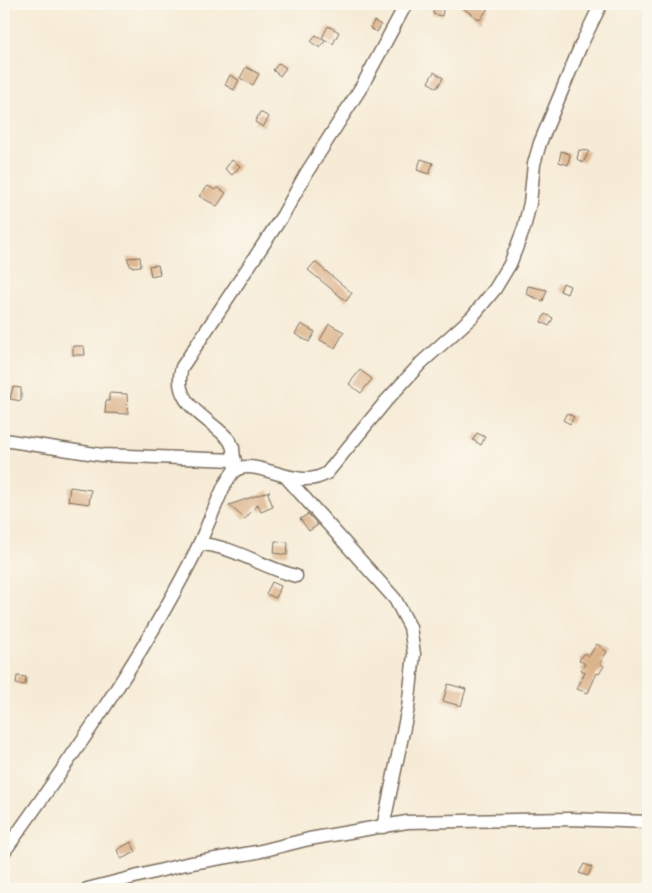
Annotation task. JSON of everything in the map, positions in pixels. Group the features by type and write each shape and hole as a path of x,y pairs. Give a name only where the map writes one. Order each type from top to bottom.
{"street":[{"path":"4,852 79,746 132,665 200,544 234,465 233,448 225,435 198,415 185,401 180,389 182,368 283,215 307,172 374,65 406,4"},
{"path":"4,440 102,455 234,465 308,480 327,473 386,401 421,363 465,323 495,289 516,249 525,222 532,194 534,164 540,143 580,45 601,4"},
{"path":"285,476 394,599 410,627 414,654 408,708 383,827"},
{"path":"200,544 232,551 276,571 296,576"},
{"path":"87,889 117,885 205,860 383,827 444,820 569,819 648,822"}],"building":[{"path":"434,4 444,5 442,16 433,14"},
{"path":"457,4 481,4 488,8 480,20"},
{"path":"374,21 381,25 377,32 370,28"},
{"path":"328,26 339,32 333,44 322,38"},
{"path":"316,35 325,41 320,48 311,42"},
{"path":"279,63 286,68 280,76 273,70"},
{"path":"246,67 259,74 253,85 240,78"},
{"path":"434,72 443,78 437,88 428,82"},
{"path":"230,75 239,80 234,90 225,85"},
{"path":"260,112 269,117 263,127 255,122"},
{"path":"579,150 589,151 583,163 577,159"},
{"path":"561,151 570,154 568,165 559,162"},
{"path":"421,159 433,163 429,174 417,170"},
{"path":"232,160 240,166 232,175 225,169"},
{"path":"208,186 215,190 217,187 226,193 217,206 199,196"},
{"path":"140,257 141,266 131,267 127,258"},
{"path":"315,262 352,293 346,301 308,270"},
{"path":"158,265 160,274 151,276 149,266"},
{"path":"563,283 570,286 567,294 560,291"},
{"path":"528,286 547,290 543,301 526,294"},
{"path":"545,314 553,318 549,326 541,322"},
{"path":"301,324 315,332 309,342 295,334"},
{"path":"329,324 344,332 335,348 320,340"},
{"path":"73,346 84,346 85,355 73,355"},
{"path":"360,370 372,379 361,393 349,384"},
{"path":"13,387 21,388 21,401 10,399"},
{"path":"109,393 127,394 128,414 105,413 106,401 109,401"},
{"path":"567,413 574,417 570,424 563,420"},
{"path":"477,433 485,437 481,445 473,440"},
{"path":"70,487 91,490 89,504 68,501"},
{"path":"270,491 268,493 273,507 261,512 258,504 245,519 229,505"},
{"path":"308,514 318,525 309,531 300,519"},
{"path":"275,541 288,542 287,555 274,553"},
{"path":"272,582 281,586 276,598 266,594"},
{"path":"597,644 607,652 600,663 604,666 599,674 597,673 588,693 577,689 585,672 581,670 585,664 579,660 585,653 589,656"},
{"path":"17,676 26,677 25,685 16,684"},
{"path":"448,684 466,689 461,706 443,701"},
{"path":"131,842 136,852 121,859 117,850"},
{"path":"584,864 592,867 588,876 579,873"}]}
